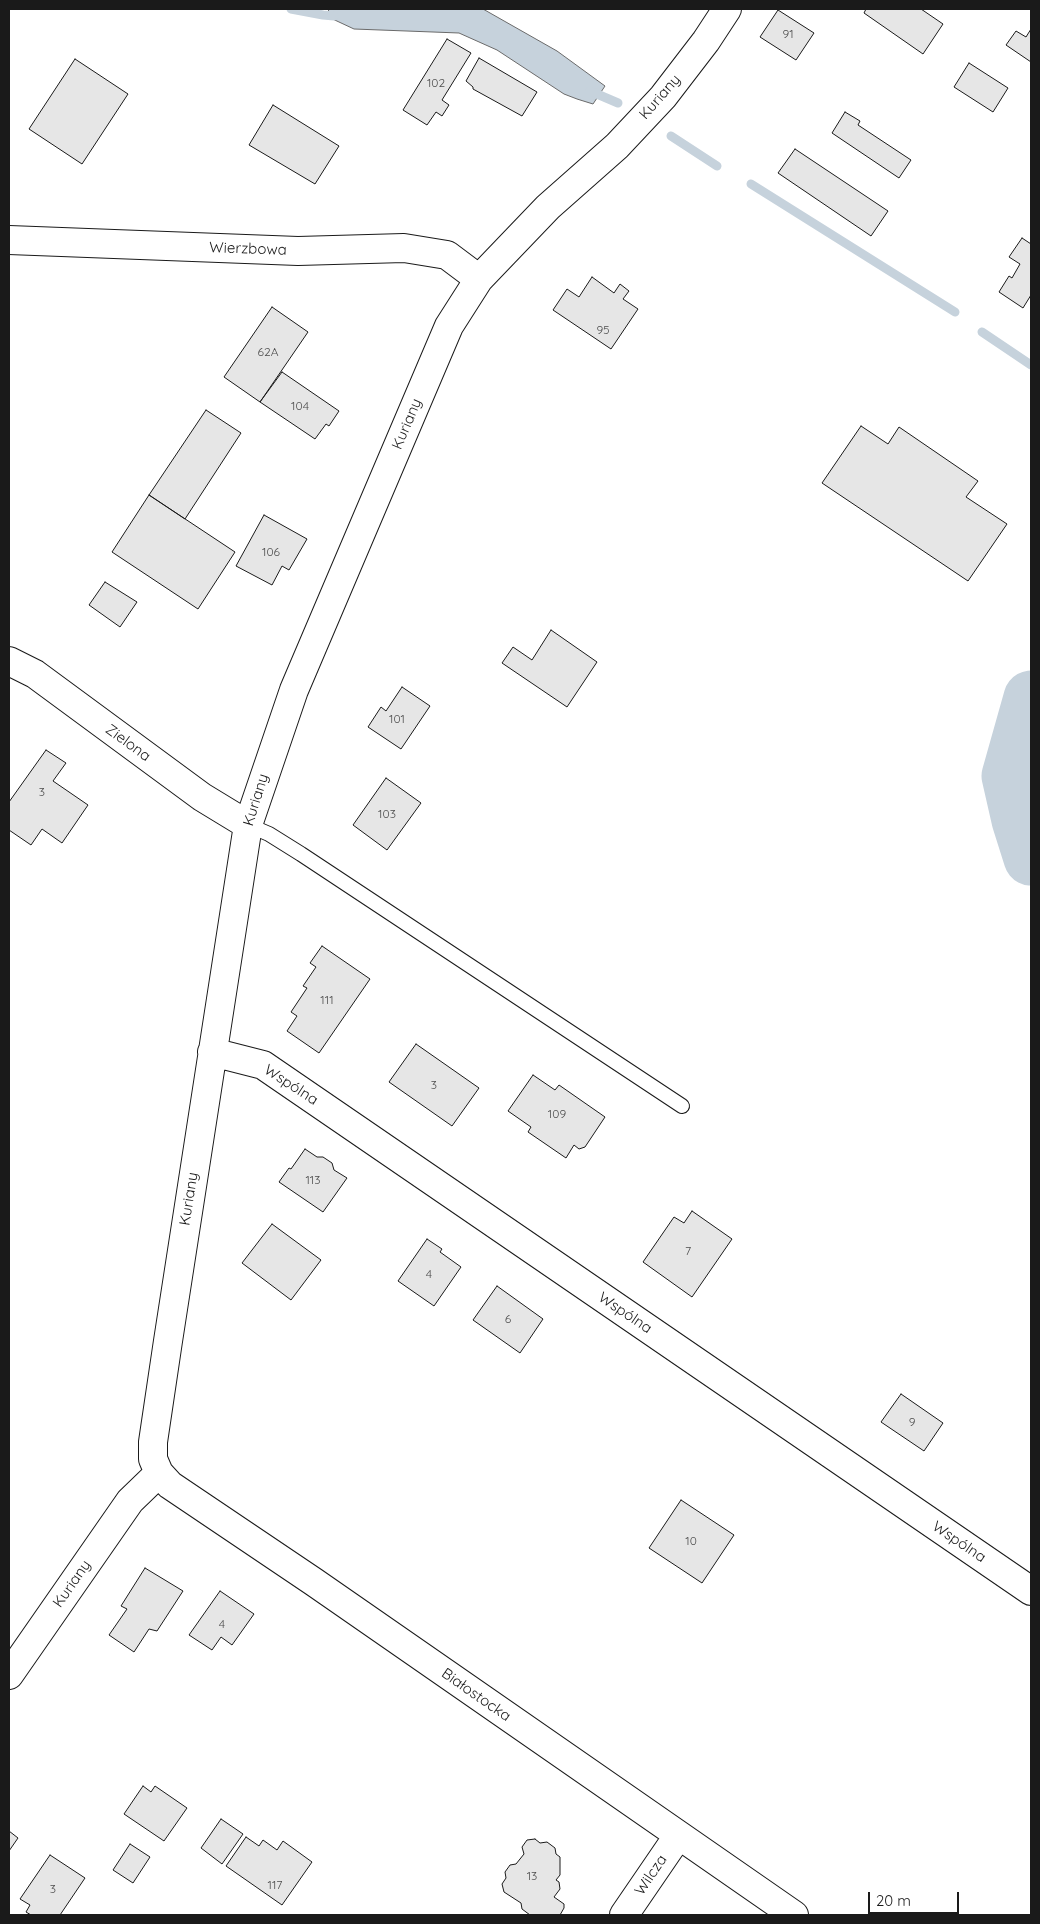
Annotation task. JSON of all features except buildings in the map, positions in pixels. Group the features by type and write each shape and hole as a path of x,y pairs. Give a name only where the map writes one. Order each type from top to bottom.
{"street":[{"name":"Kuriany","path":"13,1661 130,1501 159,1473 153,1459 153,1442 248,825 294,690 449,326 479,279 548,208 616,146 663,97 706,41 727,9"},
{"name":"Wierzbowa","path":"9,240 298,251 404,248 447,255 479,279"},
{"name":"Zielona","path":"9,661 35,674 202,797 248,825"},
{"name":"Wspólna","path":"212,1052 263,1065 1031,1591"},
{"name":"Białostocka","path":"159,1473 170,1485 314,1582 794,1915"},
{"name":"Wilcza","path":"624,1915 678,1836"}],"lane":[{"path":"248,825 269,834 301,854 682,1106"}],"shaded area":[{"path":"330,9 483,9 557,51 605,86 593,104 564,94 497,50 459,33 354,29 324,15"}],"waterway":[{"path":"291,9 334,16"},
{"path":"590,91 618,103"},
{"path":"671,136 717,166"},
{"path":"751,184 955,312"},
{"path":"982,332 1031,365"},
{"path":"1031,698 1009,776 1019,820 1031,858"}]}
